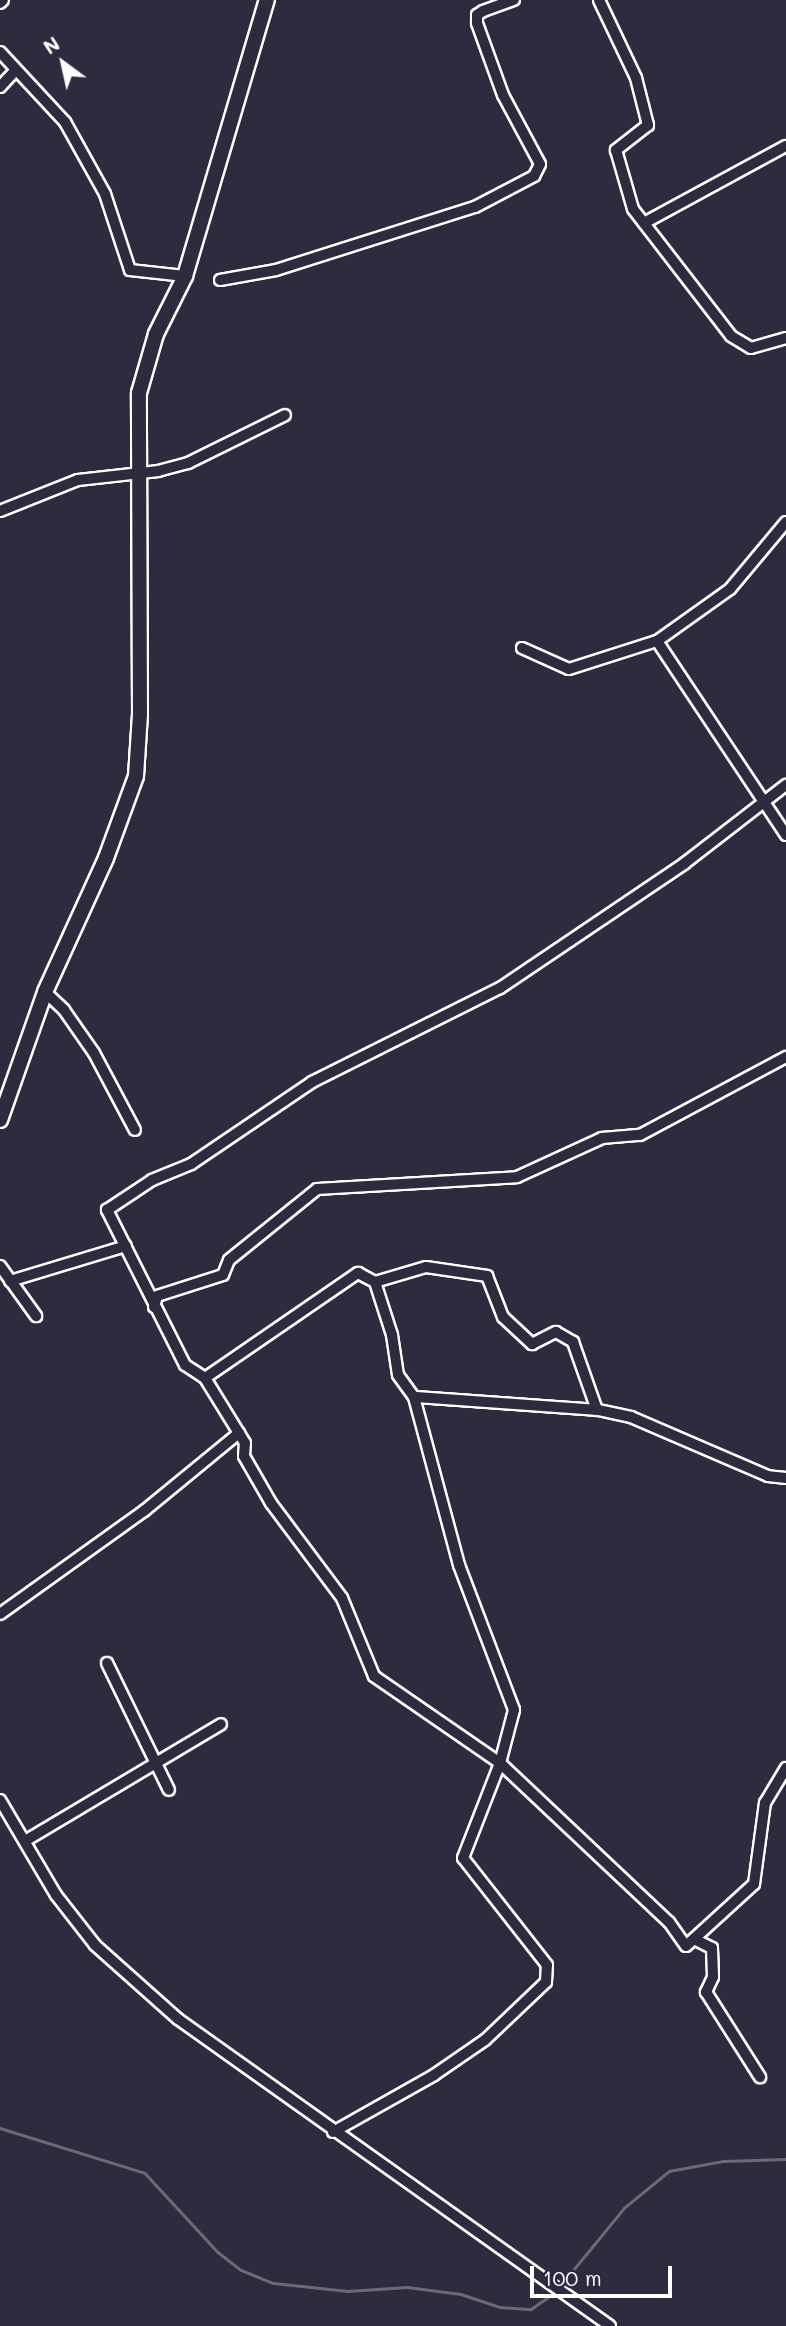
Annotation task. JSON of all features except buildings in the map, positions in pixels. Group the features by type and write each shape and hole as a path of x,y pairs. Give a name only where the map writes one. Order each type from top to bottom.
{"main road":[{"path":"0,1120 46,992 106,858 136,776 140,714 139,393 156,334 185,276 267,0"}],"street":[{"path":"220,280 276,270 475,207 534,176 540,164 503,95 477,23 477,15 483,11 514,0"},
{"path":"599,0 636,78 648,125 616,150 633,209 731,336 751,348 786,338"},
{"path":"0,52 65,122 105,194 130,270 185,276"},
{"path":"0,87 16,71"},
{"path":"645,223 786,146"},
{"path":"0,511 78,480 140,473 188,463 285,415"},
{"path":"522,648 569,669 657,641 730,589 786,522"},
{"path":"657,641 735,764 767,801 786,835"},
{"path":"786,785 685,863 500,988 312,1082 191,1164 152,1180 107,1210 153,1307 185,1365 205,1378 245,1443 244,1457 271,1503 342,1598 374,1676 500,1763 670,1922 687,1946 754,1884 765,1802 786,1768"},
{"path":"46,992 64,1010 94,1053 135,1130"},
{"path":"153,1307 157,1296 223,1275 229,1261 317,1189 517,1178 602,1138 640,1135 786,1057"},
{"path":"10,1281 126,1246"},
{"path":"0,1266 36,1317"},
{"path":"205,1378 358,1273 375,1282 426,1267 487,1276 503,1317 532,1344 556,1332 573,1342 597,1410"},
{"path":"333,2132 434,2075 485,2040 545,1982 547,1965 463,1858 500,1763 514,1710 458,1565 414,1397 397,1375 392,1335 375,1282"},
{"path":"414,1397 597,1410 631,1417 768,1476 786,1478"},
{"path":"0,1614 144,1511 239,1433"},
{"path":"107,1663 169,1790"},
{"path":"25,1841 153,1762 221,1724"},
{"path":"0,1800 56,1895 95,1945 178,2019 333,2132 444,2206 537,2276 610,2326"},
{"path":"694,1939 712,1948 713,1977 706,1992 761,2077"}],"waterway":[{"path":"0,2128 145,2173 218,2252 241,2270 274,2283 348,2291 407,2287 461,2294 500,2307 531,2309 557,2291"},
{"path":"561,2285 624,2208 669,2171 723,2161 786,2159"}]}
